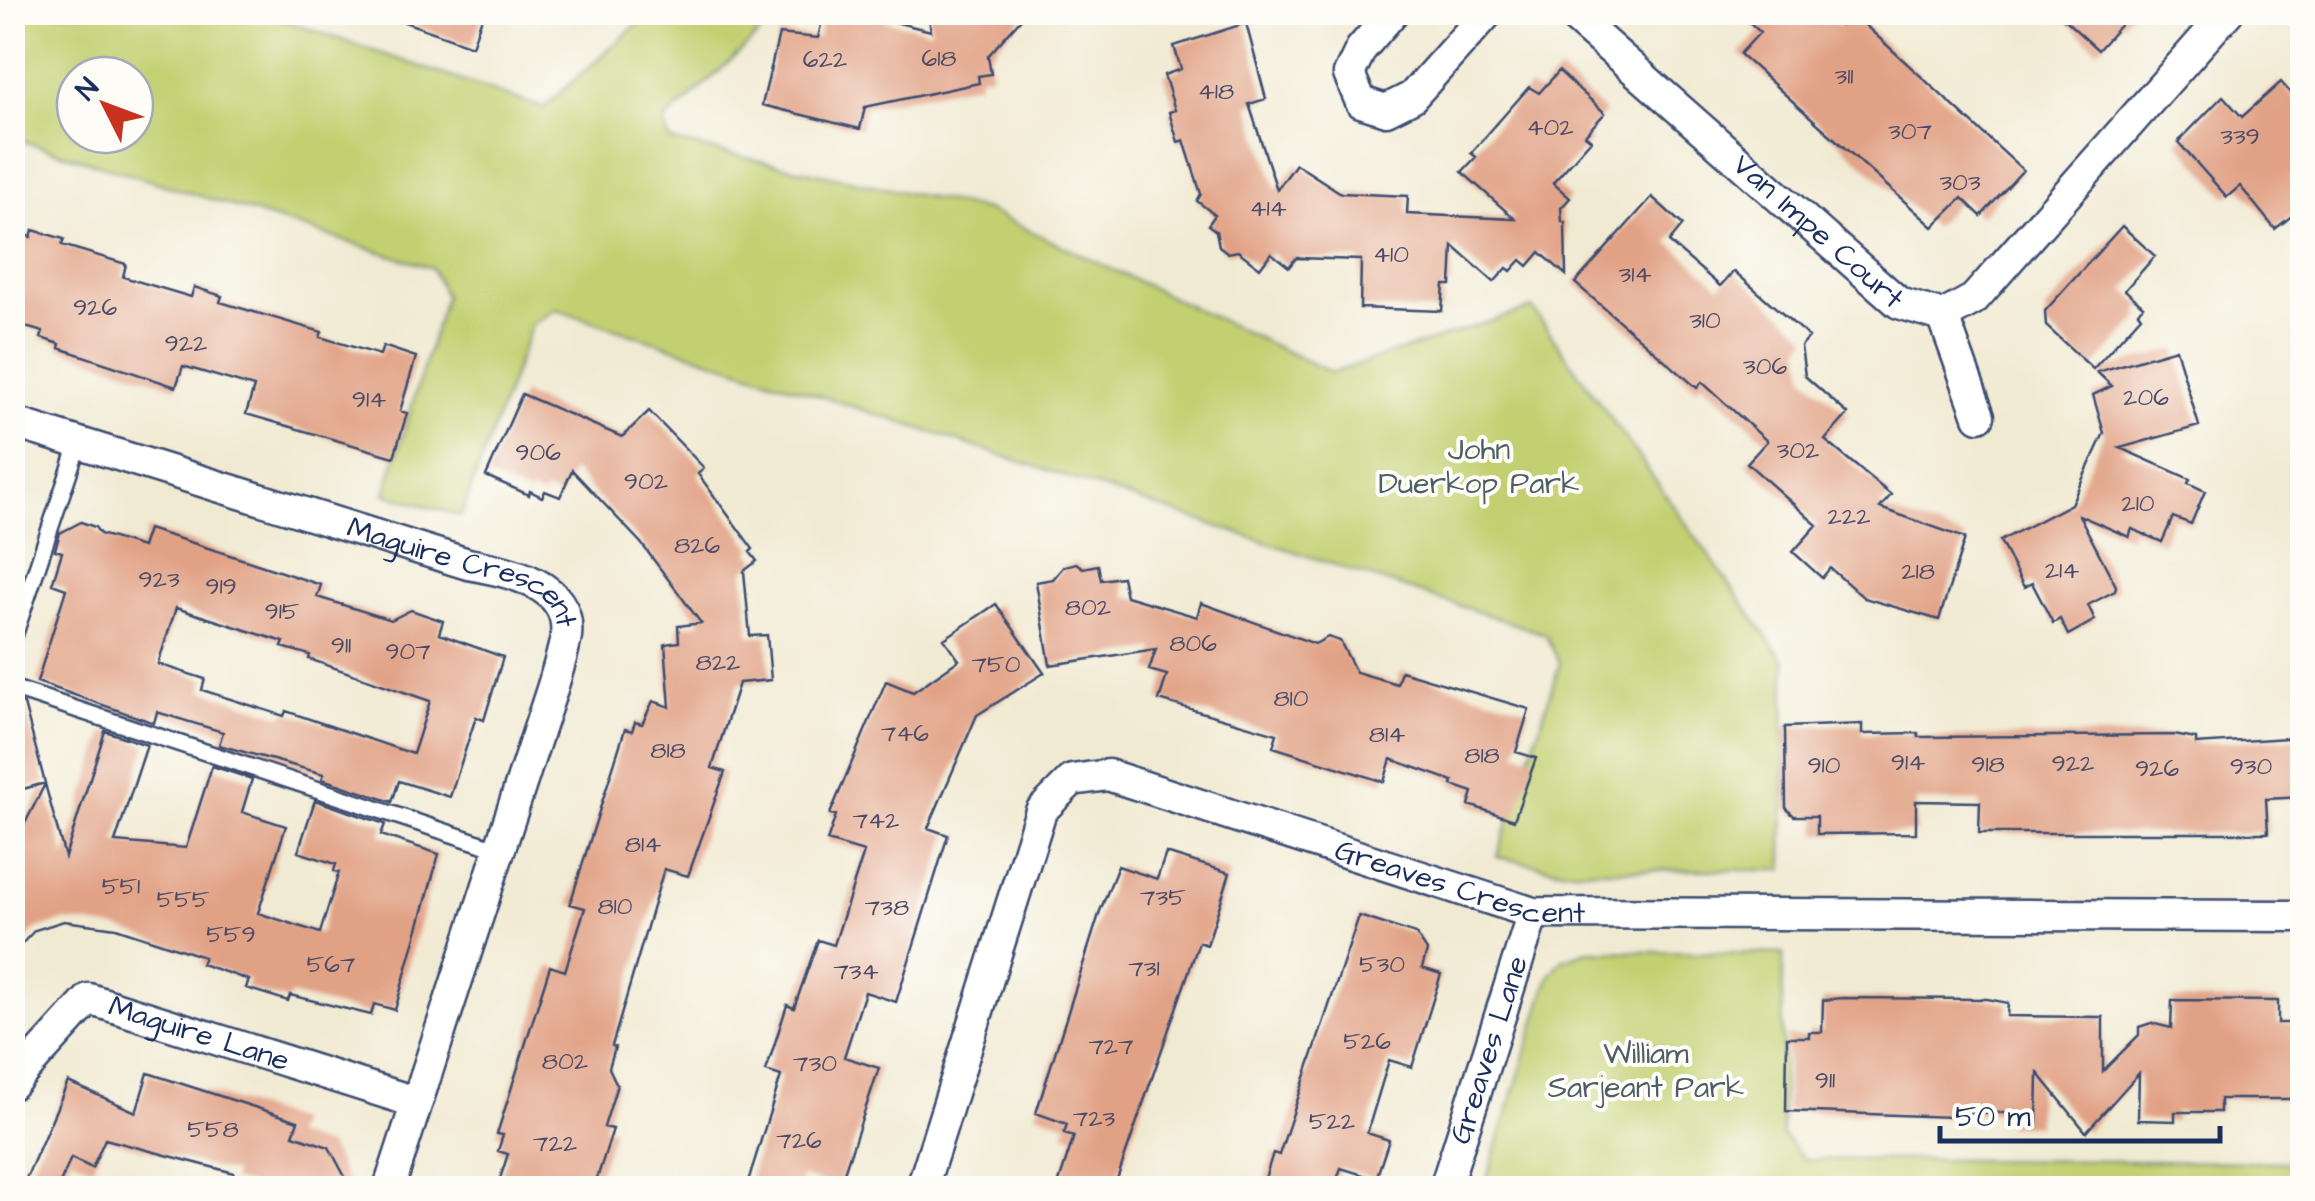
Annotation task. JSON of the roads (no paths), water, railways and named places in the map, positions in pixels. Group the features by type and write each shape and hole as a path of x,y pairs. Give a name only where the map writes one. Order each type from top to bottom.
{"street":[{"path":"1394,12 1361,49 1348,74 1361,102 1386,110 1412,97 1488,12"},
{"name":"Van Impe Court","path":"1569,12 1898,303 1943,316 1974,299 2228,12"},
{"path":"1943,316 1979,416"},
{"name":"Maguire Crescent","path":"12,422 468,564 526,576 557,605 566,632 500,850 389,1188"},
{"name":"Greaves Crescent","path":"922,1188 1041,811 1072,780 1108,775 1533,913 2302,916"},
{"name":"Greaves Lane","path":"1444,1188 1533,913"},
{"name":"Maguire Lane","path":"12,1084 89,999 416,1102"}],"lane":[{"path":"12,642 79,442"},
{"path":"12,688 500,850"}],"park label":[{"name":"John Duerkop Park","path":"1479,467"},
{"name":"William Sarjeant Park","path":"1646,1071"}]}
